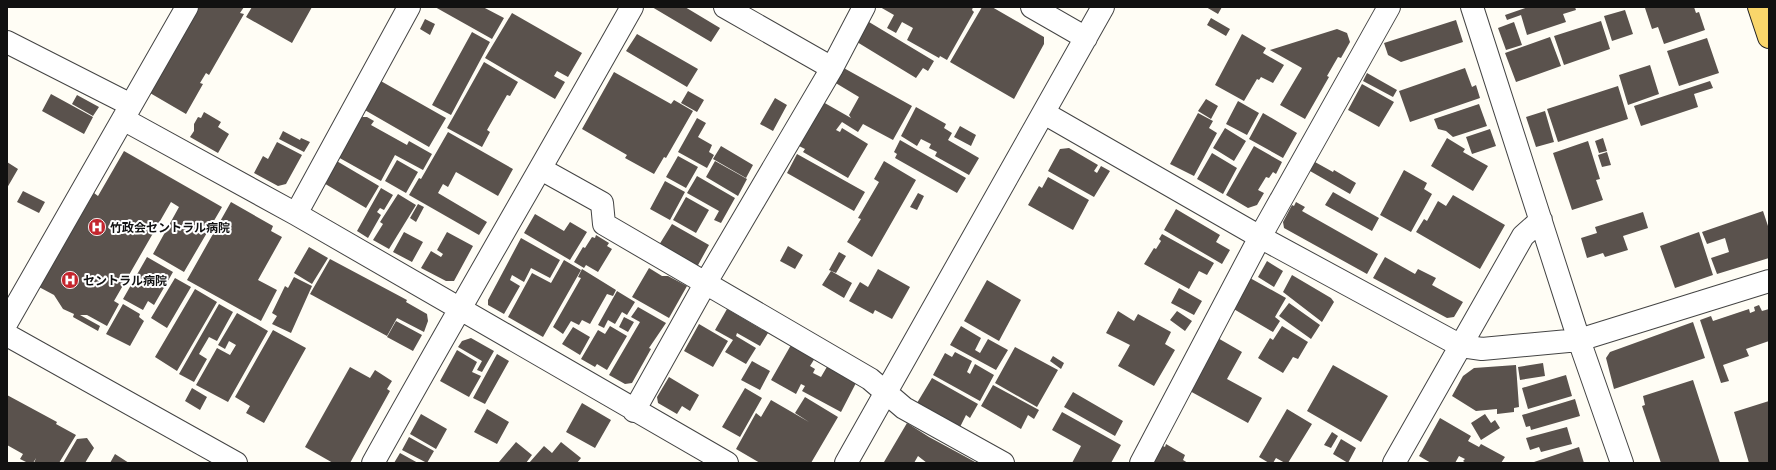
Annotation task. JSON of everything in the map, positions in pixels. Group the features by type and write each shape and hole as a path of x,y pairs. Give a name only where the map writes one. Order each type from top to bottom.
{"main road":[{"path":"1759,7 1769,38"}],"street":[{"path":"7,322 187,7"},
{"path":"296,214 410,7"},
{"path":"373,463 459,309 632,7"},
{"path":"725,7 832,68"},
{"path":"634,411 705,284 832,68 864,7"},
{"path":"1032,7 1086,38"},
{"path":"846,463 1104,7"},
{"path":"1141,463 1260,237 1389,7"},
{"path":"1472,7 1579,340 1622,463"},
{"path":"7,42 127,112 296,214 634,411 727,463"},
{"path":"1044,113 1260,237 1461,346 1482,349 1579,340 1769,281"},
{"path":"541,168 602,203 604,224 870,379 904,408 1003,463"},
{"path":"1394,463 1523,236 1541,220"},
{"path":"7,335 236,463"}],"building":[{"path":"199,7 244,7 240,13 244,14 209,75 206,73 200,83 203,84 186,114 150,93"},
{"path":"252,7 312,7 292,43 246,17"},
{"path":"435,7 483,7 504,18 492,39"},
{"path":"652,7 685,7 720,28 711,42"},
{"path":"880,7 973,7 972,10 974,12 947,60 940,56 939,58 907,40 913,28 902,22 896,33 887,28 894,15"},
{"path":"982,7 992,7 1044,37 1044,44 1014,99 950,62"},
{"path":"1206,7 1222,7 1218,14"},
{"path":"1528,7 1575,7 1576,10 1563,14 1566,22 1527,35 1521,15 1507,20 1505,15"},
{"path":"1694,7 1696,13 1699,12 1705,30 1664,44 1658,27 1652,29 1645,8"},
{"path":"1625,10 1633,34 1612,41 1604,16"},
{"path":"512,13 582,53 568,77 557,71 554,76 565,82 555,99 485,58"},
{"path":"1211,18 1230,29 1226,36 1207,25"},
{"path":"425,19 435,24 430,35 420,29"},
{"path":"1456,20 1463,42 1401,62 1388,55 1384,43"},
{"path":"1601,21 1610,49 1564,65 1554,36"},
{"path":"869,22 934,61 928,71 923,68 916,78 857,42"},
{"path":"1514,22 1522,45 1506,50 1498,28"},
{"path":"1337,29 1347,33 1350,42 1341,58 1338,57 1327,76 1329,77 1305,119 1280,105 1302,68 1270,50"},
{"path":"472,32 490,42 451,115 432,105"},
{"path":"637,34 698,69 687,87 626,51"},
{"path":"1242,34 1266,48 1263,53 1284,65 1273,83 1261,77 1259,80 1257,79 1244,101 1215,85"},
{"path":"1550,37 1561,66 1516,82 1505,53"},
{"path":"1707,38 1719,73 1679,86 1667,51"},
{"path":"484,62 518,82 510,96 507,95 487,130 490,132 482,147 447,128"},
{"path":"1650,65 1659,94 1628,105 1619,75"},
{"path":"842,67 912,106 893,140 863,124 858,132 842,122 836,130 840,132 842,128 868,144 848,178 803,152 805,149 799,146 823,102 851,118 849,115 859,97 834,82"},
{"path":"1465,68 1472,87 1476,85 1480,98 1410,122 1399,91"},
{"path":"614,72 671,104 674,100 693,111 666,158 664,157 654,174 625,158 627,155 582,129"},
{"path":"1367,73 1397,90 1393,97 1363,81"},
{"path":"379,80 446,118 429,147 363,109"},
{"path":"1710,81 1713,88 1694,94 1698,107 1641,126 1634,106"},
{"path":"1362,84 1394,102 1379,127 1348,110"},
{"path":"1618,86 1628,119 1558,142 1547,109"},
{"path":"688,91 704,100 697,112 681,103"},
{"path":"51,94 93,117 84,134 42,111"},
{"path":"77,95 99,107 93,116 72,104"},
{"path":"775,98 787,105 773,131 760,124"},
{"path":"1206,99 1218,106 1211,119 1198,111"},
{"path":"1238,101 1259,113 1247,135 1226,124"},
{"path":"1479,104 1487,126 1453,137 1446,131 1438,129 1434,119"},
{"path":"916,107 946,124 944,128 952,133 948,140 979,158 969,175 935,156 937,152 929,148 931,144 921,139 917,146 901,136"},
{"path":"1545,111 1554,142 1536,147 1526,117"},
{"path":"204,112 221,122 218,127 229,134 218,153 190,137 194,131 194,124 198,117 201,118"},
{"path":"1198,113 1213,121 1209,128 1217,133 1194,176 1170,164"},
{"path":"1263,113 1297,133 1283,158 1249,139"},
{"path":"367,117 374,121 371,125 407,145 409,141 432,154 423,170 395,155 381,181 336,156 358,118"},
{"path":"697,118 706,123 698,137 712,145 709,152 714,155 707,168 678,152"},
{"path":"960,126 976,135 971,146 954,137"},
{"path":"1225,128 1246,141 1234,161 1213,148"},
{"path":"1490,129 1496,146 1472,154 1466,137"},
{"path":"283,131 300,140 301,138 310,142 304,152 279,139"},
{"path":"448,132 513,169 498,196 456,172 448,187 443,184 438,193 487,222 479,235 409,195 419,178 421,179"},
{"path":"1447,138 1465,149 1463,152 1488,166 1473,191 1431,166"},
{"path":"1603,138 1607,151 1599,153 1595,141"},
{"path":"900,140 966,178 957,193 895,158 897,154 894,152"},
{"path":"1588,141 1600,179 1596,180 1603,200 1572,210 1553,153"},
{"path":"277,142 302,155 286,184 278,186 254,173 263,156 268,159"},
{"path":"721,146 753,165 746,178 713,159"},
{"path":"1254,146 1282,162 1276,174 1273,172 1269,178 1266,177 1258,190 1264,193 1257,205 1248,208 1226,195"},
{"path":"1069,148 1098,165 1094,171 1097,173 1101,166 1110,171 1094,197 1048,171 1060,149"},
{"path":"124,151 222,207 184,272 153,254 179,207 171,202 114,301 119,304 107,326 87,315 80,315 100,326 98,331 73,317 74,314 63,309 54,295 39,287 94,193 98,196"},
{"path":"1607,152 1611,165 1602,167 1598,155"},
{"path":"1212,153 1237,168 1223,194 1197,179"},
{"path":"797,154 865,192 854,211 787,173"},
{"path":"678,156 698,167 686,188 666,177"},
{"path":"335,160 379,186 366,208 322,182"},
{"path":"397,160 418,172 406,193 385,181"},
{"path":"715,161 747,179 738,196 706,177"},
{"path":"884,161 916,180 872,257 847,242 861,219 858,218 879,182 874,179"},
{"path":"7,162 18,169 7,188"},
{"path":"1315,162 1333,172 1334,170 1356,183 1350,194 1310,171"},
{"path":"1404,170 1427,183 1424,189 1432,194 1411,232 1380,215"},
{"path":"697,176 735,198 721,223 714,220 719,211 687,193"},
{"path":"1048,177 1089,200 1073,230 1028,205 1039,186 1042,188"},
{"path":"665,181 685,192 670,220 650,209"},
{"path":"381,188 393,195 384,210 380,208 377,212 381,215 368,238 357,231"},
{"path":"23,191 45,202 39,213 17,202"},
{"path":"1333,192 1379,218 1372,231 1325,205"},
{"path":"918,193 924,196 917,210 910,207"},
{"path":"398,194 416,205 389,249 373,240 383,224 380,222"},
{"path":"1453,195 1505,225 1480,269 1416,232 1424,219 1427,221 1438,201 1446,206"},
{"path":"686,197 709,210 696,233 673,220"},
{"path":"231,202 273,226 271,231 282,237 258,280 277,290 261,321 187,280"},
{"path":"1296,202 1305,207 1302,211 1378,254 1367,274 1284,228 1283,222 1292,205 1294,206"},
{"path":"418,204 424,207 416,222 410,218"},
{"path":"1176,209 1220,235 1216,242 1230,250 1222,264 1164,230"},
{"path":"1763,211 1769,229 1769,258 1717,274 1711,258 1729,252 1725,238 1707,244 1702,232"},
{"path":"1643,212 1648,228 1623,236 1628,250 1605,257 1603,253 1587,258 1581,238 1597,233 1595,227"},
{"path":"535,214 564,231 570,222 587,232 570,260 524,233"},
{"path":"672,224 709,245 697,267 659,245"},
{"path":"404,232 423,242 412,262 393,252"},
{"path":"447,232 473,246 454,281 446,281 421,268 431,251 441,257 443,254 437,250"},
{"path":"1699,232 1713,275 1675,288 1660,246"},
{"path":"1162,234 1214,263 1207,275 1199,271 1189,289 1144,264 1154,248 1156,249 1161,241 1159,239"},
{"path":"596,235 609,243 607,246 612,249 598,272 586,265 584,268 574,262 583,247 585,248 592,237 595,238"},
{"path":"521,238 560,260 550,278 531,268 524,282 512,275 510,280 520,286 504,314 488,305 488,300"},
{"path":"788,246 803,255 795,269 780,261"},
{"path":"309,247 328,258 312,284 294,273"},
{"path":"839,252 846,256 836,273 829,270"},
{"path":"147,257 173,272 154,305 148,301 143,310 123,299"},
{"path":"1385,257 1415,274 1418,269 1436,278 1432,285 1463,302 1454,317 1447,318 1373,278"},
{"path":"330,259 407,300 406,302 427,314 428,321 424,332 397,318 387,336 310,294"},
{"path":"564,260 581,270 543,337 508,317 532,273 551,283"},
{"path":"1267,261 1283,271 1274,287 1258,277"},
{"path":"649,268 662,276 668,276 687,286 669,318 632,297"},
{"path":"582,269 616,290 613,296 607,294 590,324 582,320 579,325 571,321 563,334 553,327 581,278 578,277"},
{"path":"878,269 910,287 892,319 875,310 873,314 849,301 860,282 868,287"},
{"path":"831,271 852,283 844,298 822,285"},
{"path":"1292,275 1331,298 1334,302 1322,322 1283,292"},
{"path":"294,277 312,286 291,333 272,324 277,316 272,313 285,286 288,288"},
{"path":"175,278 191,287 167,328 151,318"},
{"path":"1250,278 1286,298 1275,317 1280,321 1273,332 1232,308"},
{"path":"987,280 1021,300 999,341 964,321"},
{"path":"1179,288 1202,301 1194,315 1171,303"},
{"path":"195,289 217,302 177,371 155,357"},
{"path":"617,291 635,302 627,315 622,312 615,324 608,320 604,328 598,325"},
{"path":"1289,303 1320,325 1311,339 1279,316"},
{"path":"123,304 140,314 139,317 144,321 130,346 106,334"},
{"path":"219,304 233,312 217,341 209,337 199,354 207,359 194,382 179,374"},
{"path":"1759,305 1762,311 1769,309 1769,341 1746,349 1749,356 1723,365 1729,381 1721,383 1700,320 1711,316 1713,321 1749,309 1750,313 1755,311 1754,307"},
{"path":"638,307 666,323 649,348 651,349 632,383 625,384 609,375 640,322 631,317"},
{"path":"727,309 768,333 760,346 737,333 736,336 756,348 746,364 725,352 733,340 715,330"},
{"path":"1118,311 1134,321 1138,314 1171,332 1165,344 1175,350 1154,386 1118,366 1130,345 1106,333"},
{"path":"1177,311 1192,321 1185,331 1170,320"},
{"path":"237,313 268,331 228,402 196,385 217,348 230,355 236,345 229,341 225,349 218,345"},
{"path":"624,317 634,322 628,332 619,327"},
{"path":"396,321 422,335 413,351 387,337"},
{"path":"1693,322 1705,358 1614,389 1606,358 1610,352"},
{"path":"699,324 728,341 713,367 684,351"},
{"path":"610,326 627,336 607,370 597,364 595,367 581,359 598,330 605,334"},
{"path":"961,326 981,338 975,350 980,353 988,339 1008,350 996,370 950,345"},
{"path":"1282,326 1308,342 1298,359 1293,357 1283,373 1258,358 1270,338 1273,340"},
{"path":"573,327 590,337 580,355 562,344"},
{"path":"273,330 306,348 264,423 246,413 250,406 235,397"},
{"path":"1216,337 1242,352 1227,379 1262,398 1248,423 1188,390"},
{"path":"471,338 494,351 482,372 477,370 482,361 458,347 462,341"},
{"path":"791,345 815,358 810,366 815,369 813,373 821,377 828,365 856,383 841,412 802,391 805,386 801,384 796,394 771,380"},
{"path":"1015,347 1058,370 1037,407 995,383"},
{"path":"457,350 477,362 472,372 481,376 469,397 440,381"},
{"path":"955,352 972,361 967,372 970,374 975,364 994,375 980,401 933,375 945,353 952,357"},
{"path":"497,354 509,361 485,404 473,398"},
{"path":"1053,356 1064,363 1061,369 1050,361"},
{"path":"752,361 770,371 760,390 741,380"},
{"path":"1543,363 1545,376 1520,380 1518,367"},
{"path":"1333,365 1388,396 1361,442 1307,411"},
{"path":"1516,365 1519,407 1514,408 1514,412 1497,414 1497,409 1476,411 1452,396 1463,376 1474,368"},
{"path":"350,367 370,378 375,370 392,381 387,389 390,391 350,463 333,463 305,447"},
{"path":"1566,375 1572,396 1528,409 1522,388"},
{"path":"669,377 699,395 690,411 682,406 677,414 658,403 657,397"},
{"path":"932,378 978,404 970,418 966,415 960,427 917,403"},
{"path":"1693,380 1720,463 1661,463 1642,406 1645,405 1643,396"},
{"path":"993,385 1039,410 1034,419 1028,415 1021,429 981,406"},
{"path":"192,388 207,397 200,410 185,401"},
{"path":"745,388 762,398 740,437 722,427"},
{"path":"1073,392 1123,421 1115,436 1064,407"},
{"path":"7,395 57,422 56,424 76,435 59,463 34,463 36,458 33,463 28,463 20,459 23,454 7,445"},
{"path":"805,397 838,417 811,463 760,463 736,449 756,413 761,417 771,400 809,422 795,413"},
{"path":"1575,399 1580,416 1531,430 1530,426 1526,427 1522,415"},
{"path":"1769,401 1769,463 1749,463 1734,412"},
{"path":"582,403 611,420 595,448 566,432"},
{"path":"487,409 509,422 497,444 474,432"},
{"path":"1287,409 1312,424 1288,463 1276,458 1273,463 1269,463 1259,457"},
{"path":"1062,412 1121,445 1111,463 1072,463 1081,446 1052,430"},
{"path":"421,414 447,429 436,449 410,434"},
{"path":"1485,414 1491,423 1495,420 1500,428 1481,440 1471,423"},
{"path":"1440,418 1471,436 1468,441 1479,447 1481,444 1505,457 1501,463 1466,463 1463,461 1465,459 1459,456 1455,463 1431,463 1419,456"},
{"path":"907,423 929,437 977,463 927,463 918,456 914,463 884,462"},
{"path":"1567,427 1572,444 1541,452 1539,447 1530,450 1526,438"},
{"path":"1332,432 1338,436 1331,448 1324,445"},
{"path":"409,437 434,451 427,463 402,450"},
{"path":"87,438 94,448 85,463 63,463 77,439"},
{"path":"1341,439 1356,448 1348,463 1333,454"},
{"path":"516,442 532,455 526,463 500,463 499,462"},
{"path":"561,442 581,458 577,463 529,463 544,446 552,453"},
{"path":"1157,443 1165,447 1166,444 1185,455 1183,460 1188,463 1157,463 1148,458"},
{"path":"1579,447 1584,463 1531,463"},
{"path":"400,453 418,463 394,463"},
{"path":"115,454 129,463 110,463"}],"place":[{"name":"竹政会セントラル病院","path":"97,227"},
{"name":"セントラル病院","path":"70,280"}]}
